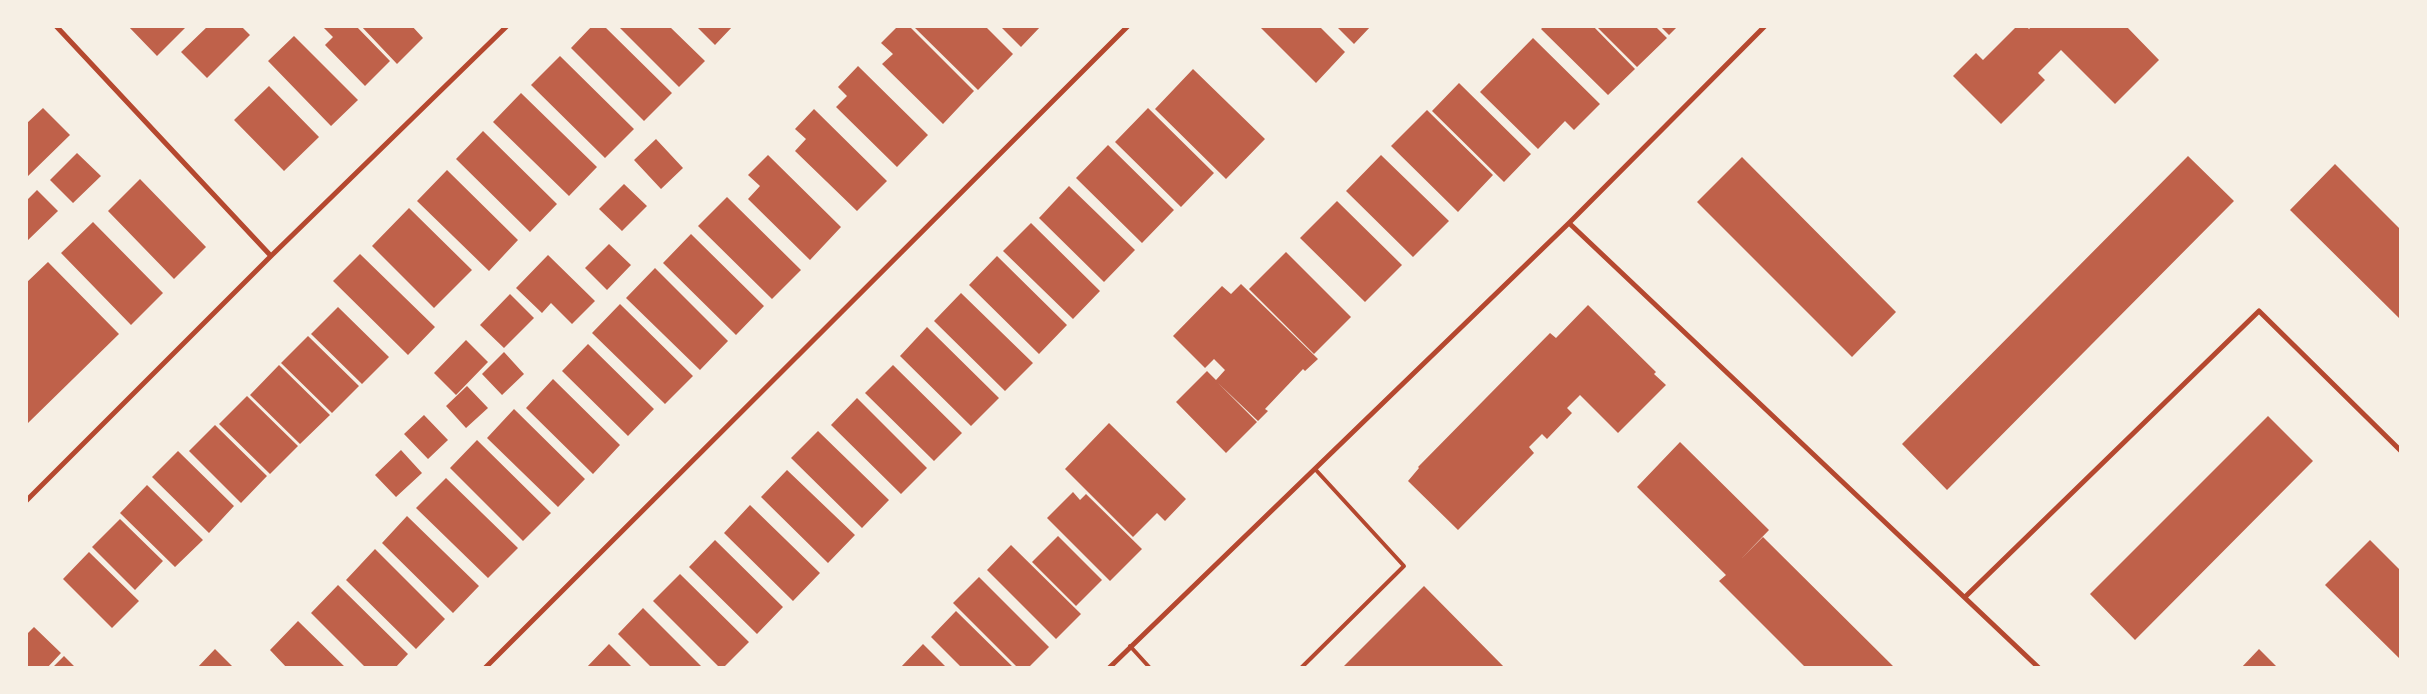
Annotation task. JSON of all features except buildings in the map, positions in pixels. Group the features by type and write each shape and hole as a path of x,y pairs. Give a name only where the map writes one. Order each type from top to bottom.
{"street":[{"path":"56,26 272,256"},
{"path":"26,501 507,26"},
{"path":"484,668 1128,26"},
{"path":"1109,668 1569,223 1765,26"},
{"path":"1569,223 2039,668"},
{"path":"1965,597 2259,311 2401,451"}],"lane":[{"path":"1301,668 1404,566 1315,469"},
{"path":"1130,646 1150,668"}]}
